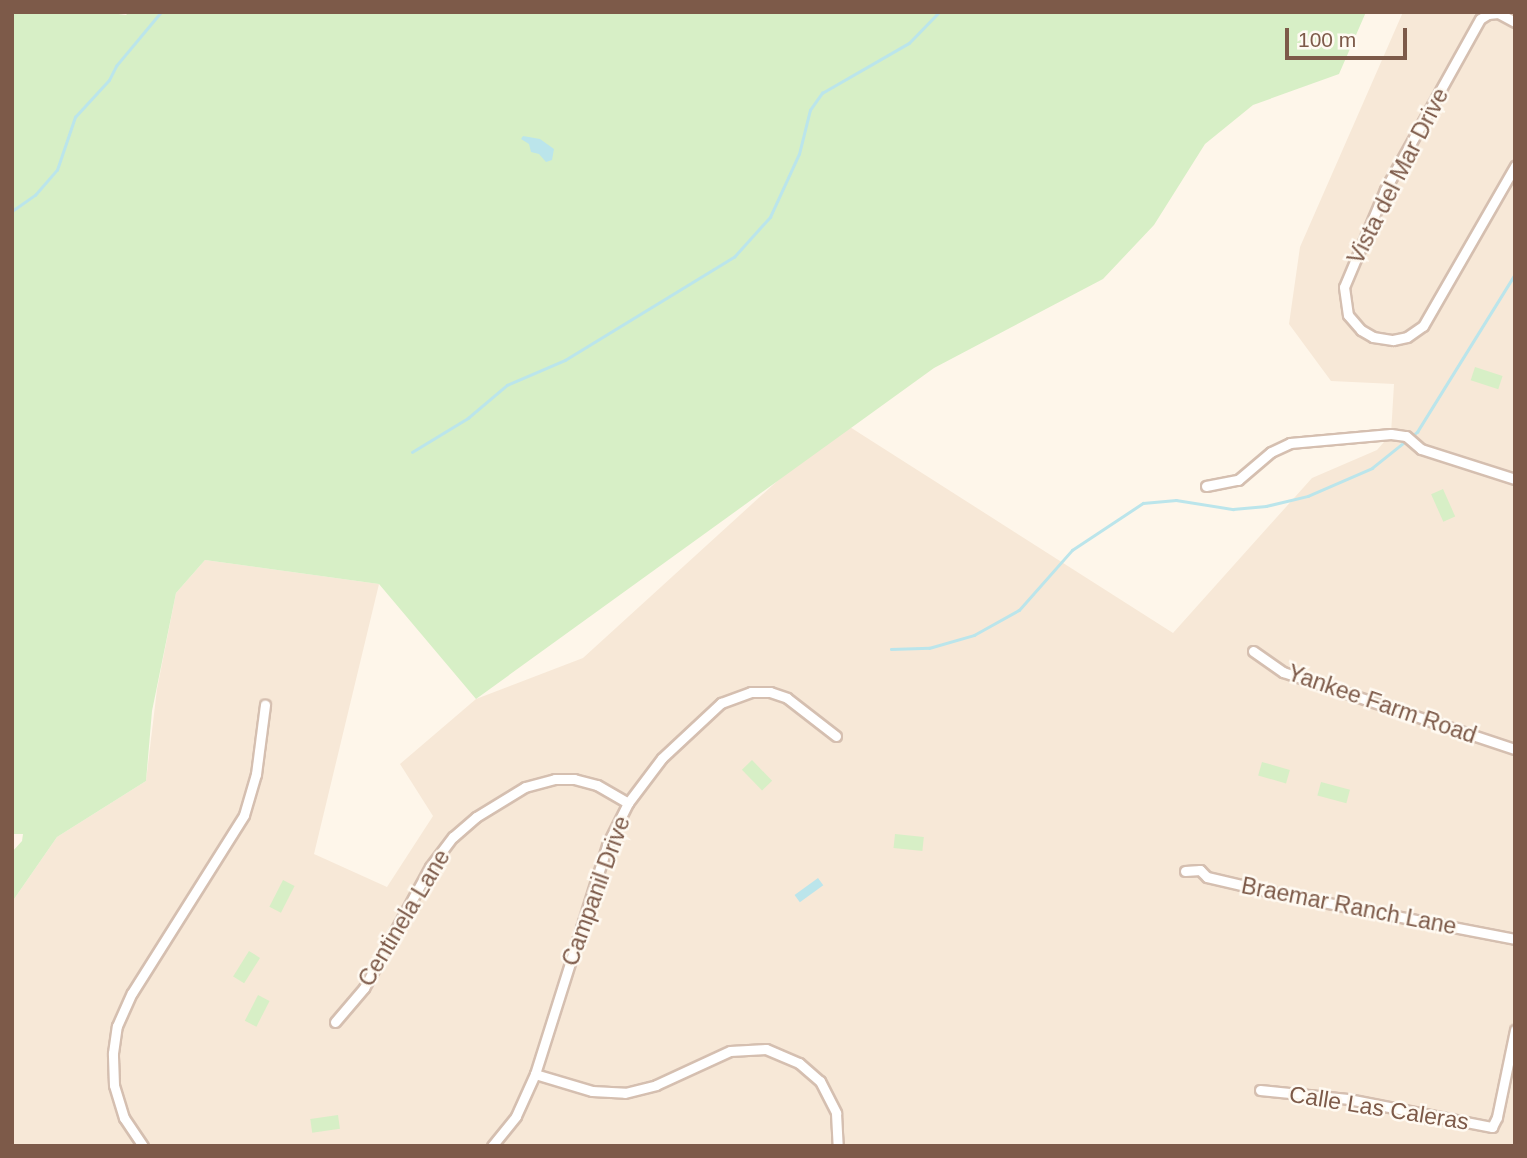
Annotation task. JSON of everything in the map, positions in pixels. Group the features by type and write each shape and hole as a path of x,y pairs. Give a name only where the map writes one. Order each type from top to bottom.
{"street":[{"name":"Vista del Mar Drive","path":"1515,22 1498,13 1488,14 1480,19 1392,176 1345,282 1345,306 1354,323 1365,333 1383,340 1402,339 1423,326 1515,166"},
{"path":"1206,486 1238,480 1271,452 1290,443 1391,434 1406,436 1421,449 1515,479"},
{"name":"Yankee Farm Road","path":"1253,651 1283,672 1515,749"},
{"name":"Campanil Drive","path":"492,1146 516,1116 535,1074 600,867 628,803 662,758 714,709 738,695 761,692 787,698 836,736"},
{"path":"143,1146 124,1118 114,1085 113,1053 117,1026 132,993 243,815 257,774 265,705"},
{"name":"Centinela Lane","path":"335,1022 364,988 430,867 453,837 476,817 525,787 555,779 574,779 597,785 628,803"},
{"name":"Braemar Ranch Lane","path":"1185,871 1200,870 1207,877 1276,893 1515,939"},
{"name":"Calle Las Caleras","path":"1260,1090 1348,1099 1492,1127 1515,1030"},
{"path":"535,1074 592,1091 625,1093 656,1086 730,1051 766,1049 800,1063 820,1081 836,1113 838,1146"}],"shaded area":[{"path":"1403,12 1515,12 1515,1146 12,1146 12,902 57,837 146,781 157,689 176,593 205,560 379,584 314,854 387,887 433,816 400,764 476,699 583,658 842,422 1173,633 1312,478 1377,450 1391,434 1394,384 1331,381 1289,324 1300,247"}],"green space":[{"path":"12,12 103,12 126,15 129,12 1366,12 1339,74 1253,105 1205,144 1154,225 1103,279 934,368 476,699 379,584 205,560 176,593 152,711 146,781 57,837 12,902 12,852 22,841 23,834 12,834"},
{"path":"1475,367 1503,376 1498,389 1471,380"},
{"path":"1443,489 1455,516 1443,522 1431,494"},
{"path":"752,760 772,781 762,791 742,770"},
{"path":"1262,762 1290,770 1286,783 1258,775"},
{"path":"1321,782 1350,790 1346,803 1317,796"},
{"path":"895,834 924,837 922,851 894,848"},
{"path":"283,880 295,886 281,913 269,907"},
{"path":"249,951 260,958 244,983 233,976"},
{"path":"258,995 270,1001 256,1027 245,1021"},
{"path":"338,1115 340,1129 312,1133 310,1119"}],"water":[{"path":"523,136 540,139 554,149 552,160 546,162 539,154 531,152 529,144 521,139"},
{"path":"818,878 823,885 800,902 795,895"}],"waterway":[{"path":"12,211 35,195 57,170 75,117 109,80 116,66 161,12"},
{"path":"412,452 468,418 507,385 565,360 734,257 770,217 799,154 810,110 822,93 909,43 939,12"},
{"path":"891,649 929,648 974,635 1019,610 1072,550 1143,503 1176,500 1233,509 1266,506 1308,496 1372,468 1417,432 1515,274"}]}
